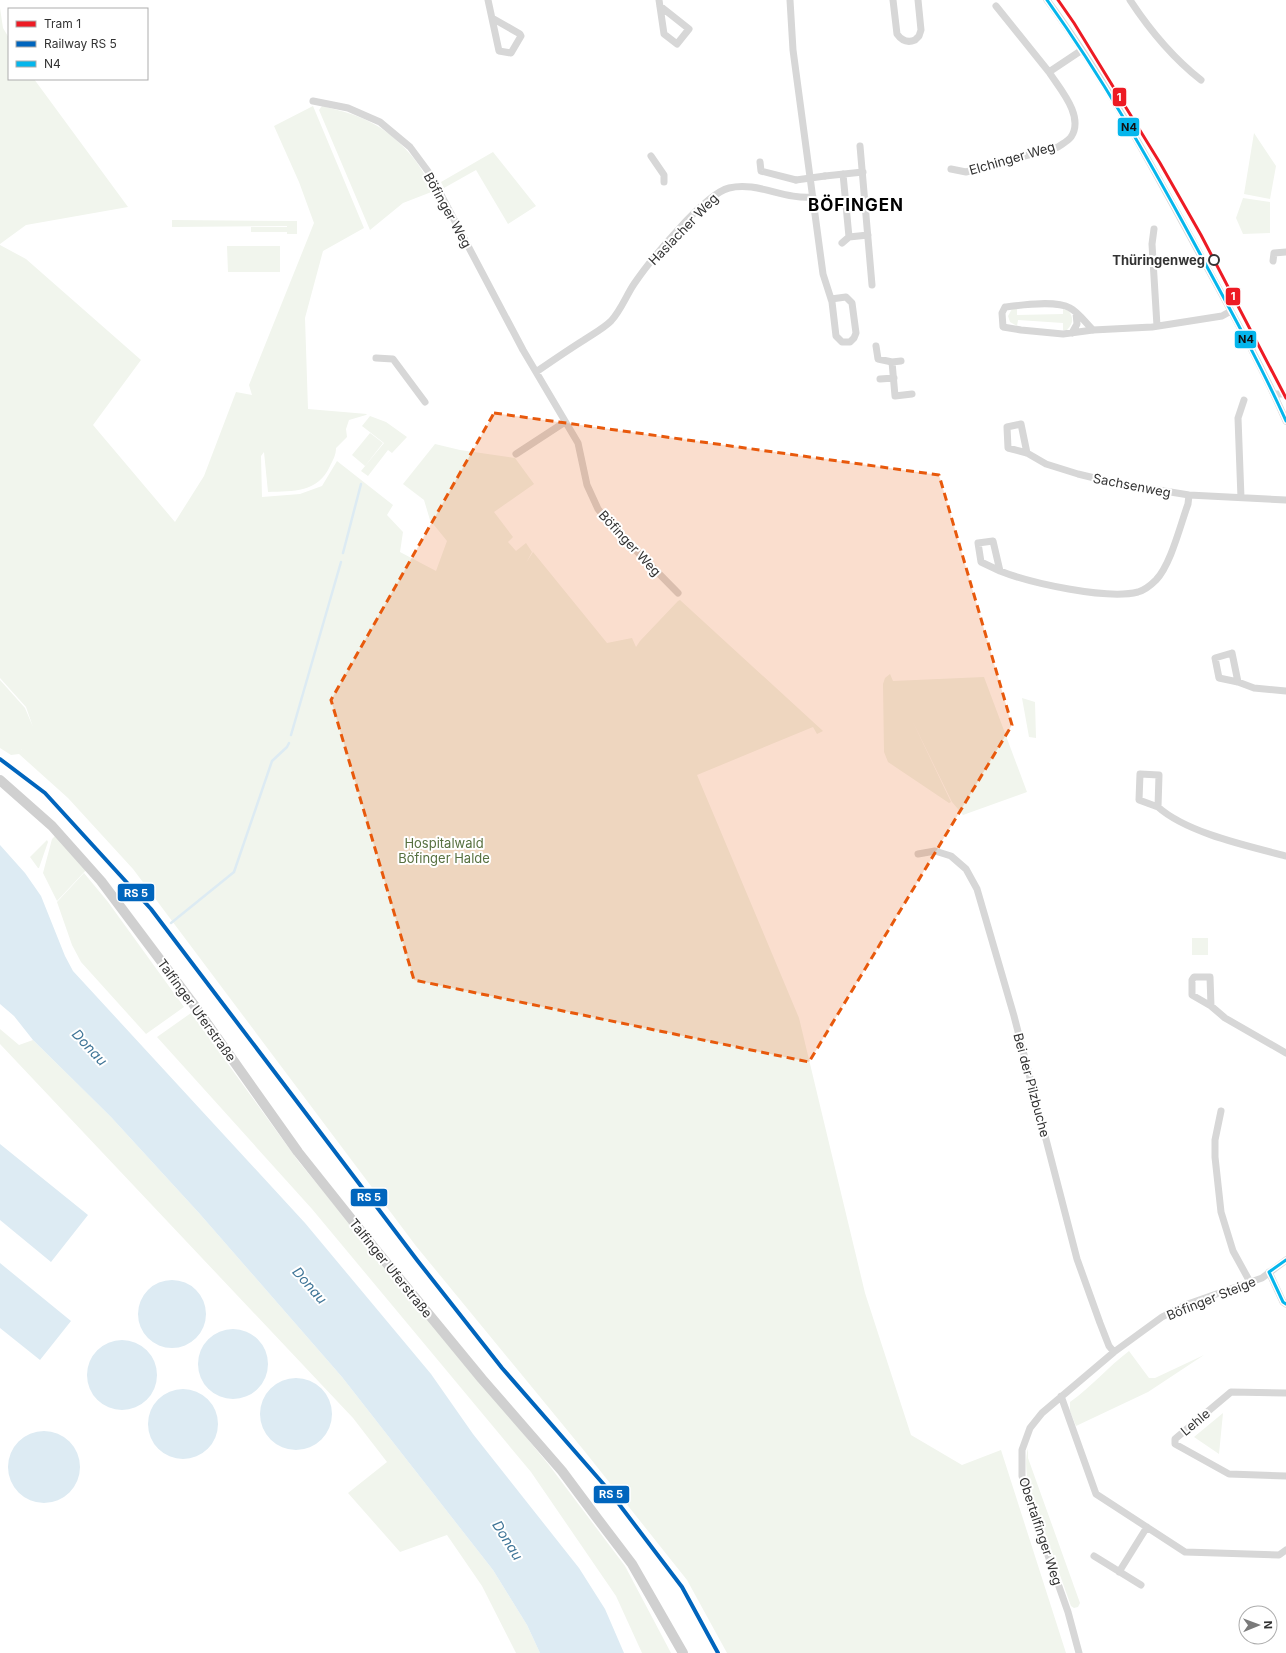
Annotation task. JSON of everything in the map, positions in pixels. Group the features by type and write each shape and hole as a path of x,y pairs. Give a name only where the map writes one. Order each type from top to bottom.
{"street":[{"path":"488,0 499,51 512,53 521,36 520,34 492,18"},
{"path":"790,0 793,50 823,274 831,299 837,338 843,343 850,342 856,333 852,303 846,298 831,299"},
{"path":"893,0 898,34 901,39 908,42 917,39 920,32 918,0"},
{"path":"1047,0 1082,50 1142,149 1231,311 1274,394 1283,408 1286,421"},
{"path":"1130,0 1160,39 1184,65 1201,80"},
{"path":"659,3 689,29 677,44 664,34 659,3"},
{"name":"Elchinger Weg","path":"951,169 966,172 1058,146 1071,137 1074,128 1074,116 1071,106 1049,72 996,6"},
{"path":"1049,72 1082,50"},
{"name":"Böfinger Weg","path":"313,101 348,108 380,122 410,147 430,174 523,350 578,443 587,485 598,509 612,526 678,593"},
{"path":"860,146 872,285"},
{"path":"651,156 664,175 664,182"},
{"path":"760,162 761,171 796,180 863,172"},
{"path":"843,174 849,237"},
{"name":"Haslacher Weg","path":"536,372 606,325 614,317 633,284 658,252 706,202 718,192 729,188 746,186 795,197 813,197"},
{"path":"1154,229 1152,244 1157,326"},
{"path":"842,243 849,237 868,235"},
{"path":"1273,261 1274,253 1286,252"},
{"path":"1093,330 1070,308 1041,303 1005,306 1002,313 1003,327 1063,334 1093,330 1157,326 1222,316 1231,311"},
{"path":"1072,332 1077,324 1076,314"},
{"path":"876,346 878,359 892,362 901,361"},
{"path":"376,358 393,360 425,402"},
{"path":"892,362 895,396 912,394"},
{"path":"880,379 894,378"},
{"path":"1274,394 1286,394"},
{"path":"1241,498 1238,418 1244,400"},
{"path":"516,454 565,422"},
{"name":"Sachsenweg","path":"1027,453 1046,464 1115,483 1189,495 1286,500"},
{"path":"1000,571 1033,582 1093,592 1124,594 1140,591 1148,586 1164,569 1188,504 1189,495"},
{"path":"1238,682 1254,688 1286,691"},
{"path":"1158,807 1159,775 1140,774 1139,800 1158,807 1174,818 1232,842 1286,856"},
{"name":"Talfinger Uferstraße","path":"0,780 52,826 101,881 194,1004 298,1152 482,1379 562,1471 632,1564 683,1653"},
{"name":"Bei der Pilzbuche","path":"918,854 935,851 951,856 966,869 977,889 1014,1016 1076,1259 1104,1334 1109,1346 1114,1352"},
{"path":"1211,1006 1225,1018 1286,1053"},
{"path":"1220,1112 1215,1140 1214,1157 1221,1212 1233,1251 1250,1282"},
{"name":"Böfinger Steige","path":"1061,1396 1114,1352 1162,1317 1185,1305 1262,1278 1286,1260"},
{"path":"1269,1272 1283,1302 1286,1304"},
{"name":"Lehle","path":"1286,1393 1231,1392 1175,1439 1175,1444 1203,1461 1229,1474 1286,1476"},
{"path":"1061,1396 1096,1494 1186,1552 1279,1555 1286,1550"},
{"name":"Obertalfinger Weg","path":"1061,1396 1042,1413 1030,1428 1022,1450 1022,1476 1027,1496 1068,1612 1079,1653"},
{"path":"1119,1572 1147,1527"},
{"path":"1094,1556 1142,1585"}],"highlighted area":[{"path":"494,413 939,475 1012,725 809,1062 414,980 331,700"}],"green space":[{"path":"0,8 3,28 8,36 8,80 35,80 128,207 26,225 0,244"},
{"name":"Hospitalwald Böfinger Halde","path":"313,106 364,228 323,251 305,318 308,409 367,414 349,420 346,429 347,437 336,448 334,457 325,475 312,486 304,489 268,492 264,452 261,456 262,497 300,494 322,486 337,461 393,505 387,515 403,532 400,552 436,571 447,541 430,520 424,500 403,484 435,444 460,450 515,458 534,484 494,512 513,537 508,542 516,551 526,543 532,552 526,563 533,552 607,643 632,638 636,647 680,600 823,731 817,734 813,727 697,775 799,1018 865,1293 911,1435 962,1465 1001,1450 1066,1653 727,1653 687,1580 586,1453 416,1246 133,869 68,798 19,754 11,755 0,748 0,680 25,708 33,727 26,707 0,678 0,245 26,259 141,360 93,425 175,522 204,476 236,392 252,395 249,385 314,223 299,182 274,126"},
{"path":"322,106 360,117 391,135 414,158 434,191 403,203 370,230 319,110"},
{"path":"1254,133 1276,166 1270,199 1244,194"},
{"path":"493,152 536,206 508,224 476,170 444,188 441,182"},
{"path":"1243,198 1270,202 1270,233 1243,234 1236,218"},
{"path":"172,220 297,221 297,234 287,234 287,232 251,232 251,227 287,226 172,227"},
{"path":"227,246 280,246 280,272 228,272"},
{"path":"1012,309 1017,309 1017,315 1063,314 1063,309 1069,311 1072,316 1072,321 1067,330 1063,330 1063,323 1018,320 1017,326 1010,322 1008,316"},
{"path":"370,416 386,422 407,437 392,453 388,450 368,476 361,471 384,443 362,426"},
{"path":"370,433 383,443 365,466 352,455"},
{"path":"890,674 893,681 984,677 1027,792 963,815 952,802 911,718 951,802 949,803 888,762 884,752 883,684 885,678"},
{"path":"1022,698 1035,702 1036,738 1029,737"},
{"path":"55,836 87,869 57,901 43,873 52,839"},
{"path":"47,840 48,842 38,868 30,857"},
{"path":"84,873 108,902 184,1007 146,1034 81,962 72,945 57,902"},
{"path":"1192,938 1208,938 1208,955 1192,955"},
{"path":"191,1013 299,1162 549,1465 625,1566 671,1653 642,1653 616,1596 531,1472 312,1209 157,1037"},
{"path":"0,1029 19,1045 33,1040 111,1117 199,1213 342,1377 493,1570 527,1625 540,1653 516,1653 482,1586 447,1535 400,1552 348,1493 387,1462 353,1418 0,1044"},
{"path":"1129,1351 1149,1378 1155,1378 1204,1355 1148,1392 1076,1426 1070,1411 1070,1402"},
{"path":"1223,1413 1219,1454 1194,1437"},
{"path":"1028,1448 1028,1458 1080,1603 1078,1607 1074,1608 1071,1606 1031,1494 1026,1471"}],"water":[{"name":"Donau","path":"0,845 25,873 41,896 65,956 73,971 305,1223 431,1374 473,1434 579,1568 605,1609 624,1653 540,1653 527,1625 493,1570 342,1377 199,1213 111,1117 33,1040 14,1016 0,1004"},
{"path":"0,1144 88,1215 51,1262 0,1220"},
{"path":"0,1263 71,1321 40,1360 0,1328"},
{"path":"165,1280 179,1280 191,1285 201,1295 206,1307 206,1321 201,1333 191,1343 179,1348 165,1348 153,1343 143,1333 138,1321 138,1307 143,1295 153,1285"},
{"path":"233,1329 246,1332 258,1339 265,1351 268,1364 265,1377 258,1389 246,1396 233,1399 220,1396 208,1389 201,1377 198,1364 201,1351 208,1339 220,1332"},
{"path":"122,1340 141,1346 151,1356 157,1375 151,1394 141,1404 122,1410 103,1404 93,1394 87,1375 93,1356 103,1346"},
{"path":"296,1378 316,1384 326,1394 332,1414 326,1434 316,1444 296,1450 276,1444 266,1434 260,1414 266,1394 276,1384"},
{"path":"183,1389 196,1392 208,1399 215,1411 218,1424 215,1437 208,1449 196,1456 183,1459 170,1456 158,1449 151,1437 148,1424 151,1411 158,1399 170,1392"},
{"path":"44,1431 58,1434 70,1441 77,1453 80,1467 77,1481 70,1493 58,1500 44,1503 30,1500 18,1493 11,1481 8,1467 11,1453 18,1441 30,1434"}],"waterway":[{"path":"343,553 361,484"},
{"path":"291,735 341,562"},
{"path":"171,923 234,872 272,761 287,747 289,743"}],"tram line":[{"name":"1","path":"1058,0 1074,23 1160,163 1201,235 1286,398"}],"transit line":[{"name":"N4","path":"1047,0 1106,88 1159,179 1241,330 1286,421"},
{"path":"0,759 45,793 151,909 417,1260 502,1368 606,1487 682,1587 718,1653"},
{"name":"N4","path":"1286,1260 1269,1272 1283,1302 1286,1304"}],"place":[{"name":"Thüringenweg","path":"1214,260"}],"district":[{"name":"BÖFINGEN","path":"856,205"}]}
